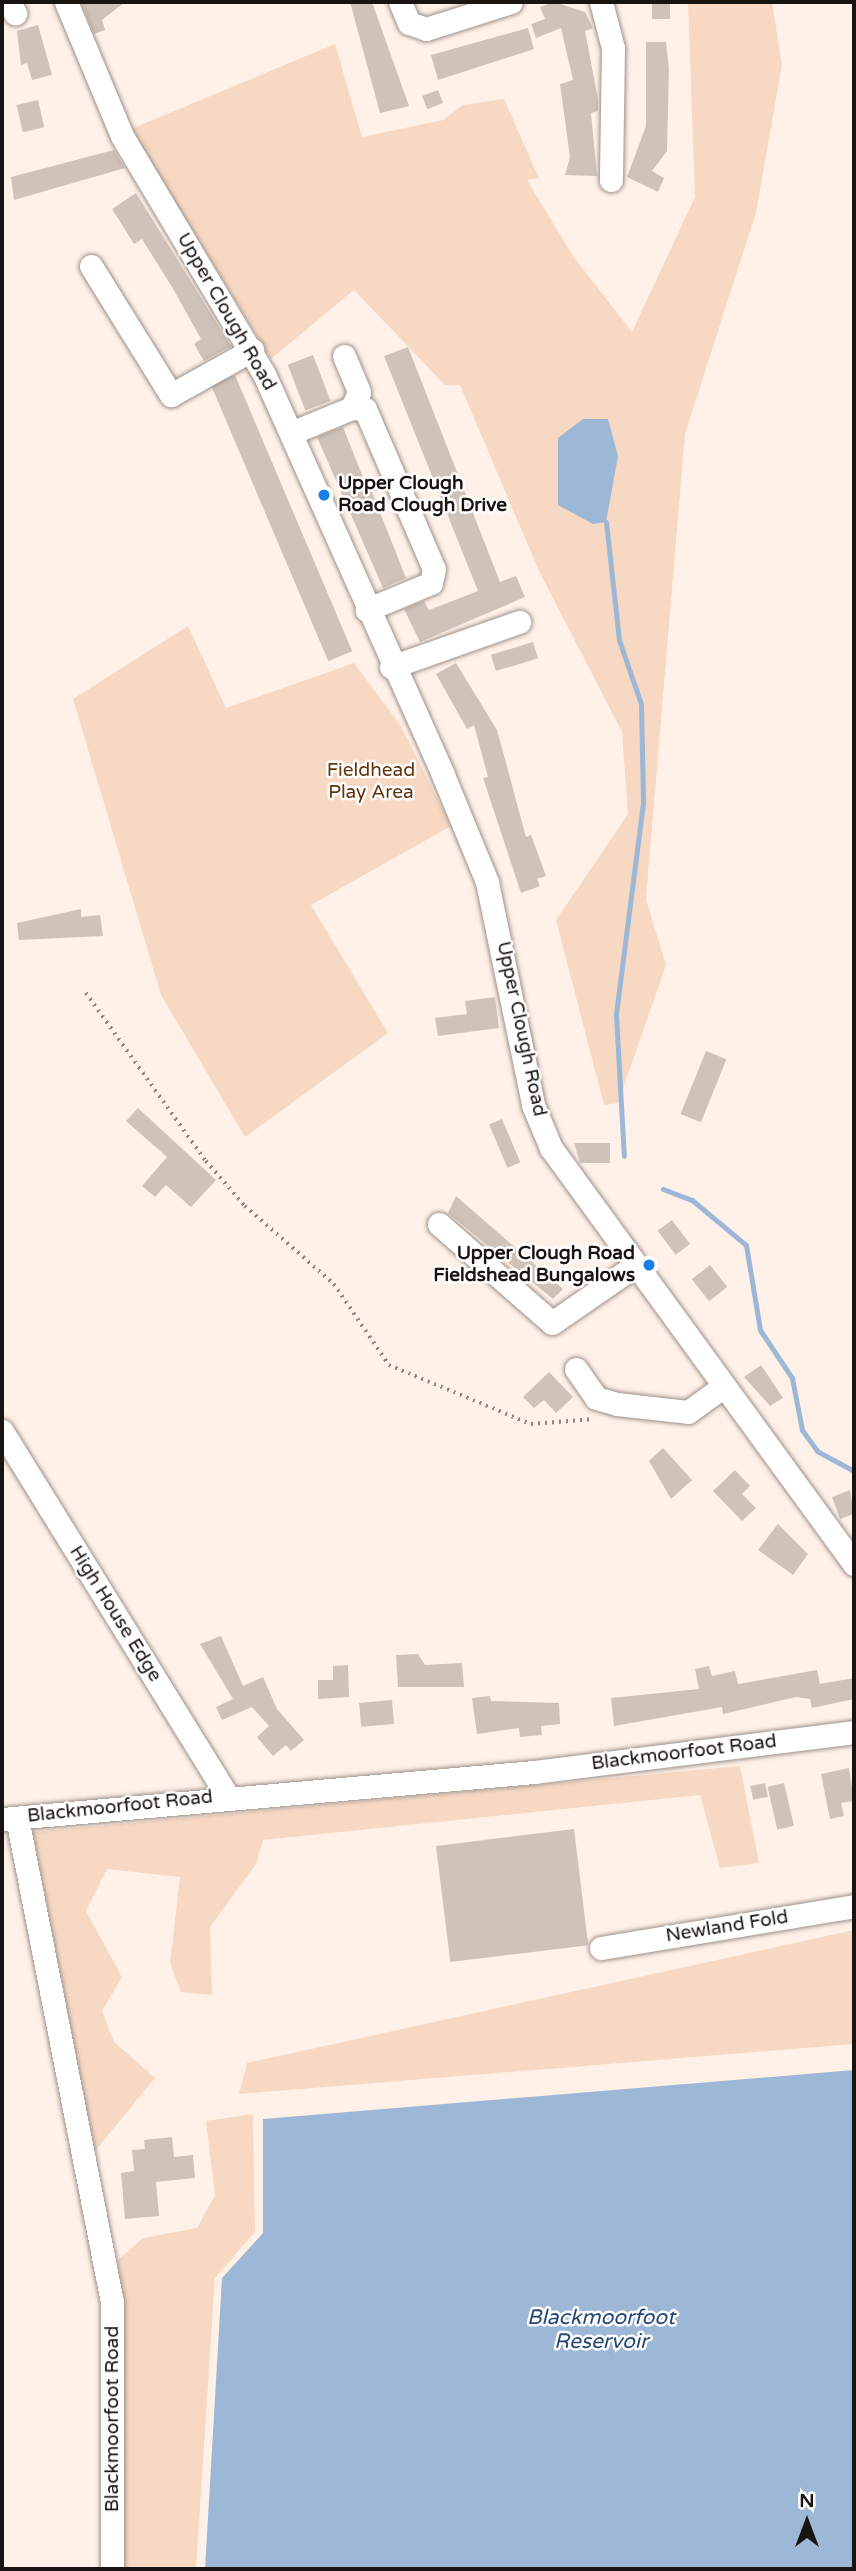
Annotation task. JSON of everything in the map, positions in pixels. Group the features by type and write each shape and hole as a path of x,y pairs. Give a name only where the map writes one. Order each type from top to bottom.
{"street":[{"name":"Upper Clough Road","path":"66,2 122,136 252,350 291,433 487,882 533,1105 551,1148 854,1564"},
{"path":"400,2 409,23 426,29 511,2"},
{"path":"601,2 613,48 611,180"},
{"path":"91,266 171,395 252,350"},
{"path":"344,356 359,392 352,408"},
{"path":"291,433 352,408 365,409 435,569 431,583 366,610"},
{"path":"391,667 519,622"},
{"path":"439,1224 552,1323 636,1265"},
{"path":"576,1369 596,1398 617,1404 688,1412 724,1386"},
{"name":"High House Edge","path":"2,1432 228,1797"},
{"name":"Blackmoorfoot Road","path":"112,2569 112,2302 10,1818 534,1772 854,1732"},
{"name":"Newland Fold","path":"601,1948 854,1906"}],"path":[{"path":"86,993 206,1161 245,1206 334,1284 389,1365 531,1424 598,1419"}],"green space":[{"path":"688,2 772,2 782,65 756,213 685,434 646,899 666,965 618,1103 604,1105 556,920 628,814 622,732 539,571 460,385 445,385 354,290 271,359 131,129 335,44 362,137 443,120 463,105 504,99 539,178 527,180 573,256 632,332 695,197"},
{"name":"Fieldhead Play Area","path":"188,626 226,708 354,663 401,726 451,826 311,905 388,1033 245,1137 161,995 73,699"},
{"path":"740,1766 759,1863 720,1868 700,1795 263,1840 256,1864 210,1927 212,1995 181,1992 170,1963 180,1877 107,1869 86,1911 122,1977 102,2011 114,2042 155,2078 94,2152 33,1832"},
{"path":"854,1930 854,2044 239,2094 247,2063"},
{"path":"253,2114 255,2232 215,2278 196,2569 124,2569 118,2260 143,2238 197,2228 215,2195 206,2121"}],"water":[{"path":"583,419 608,419 618,456 606,522 593,524 558,505 558,438"},
{"name":"Blackmoorfoot Reservoir","path":"854,2070 854,2569 205,2569 222,2278 263,2233 263,2119"}],"building":[{"path":"81,2 125,2 102,20 105,30 94,34"},
{"path":"350,2 372,2 409,106 380,113"},
{"path":"554,2 585,12 593,28 585,31 598,99 598,111 591,113 597,176 565,175 570,157 560,84 573,80 561,28 536,38 531,24 545,19 540,7"},
{"path":"652,2 670,2 670,19 652,19"},
{"path":"38,25 52,75 32,80 27,63 21,65 17,31"},
{"path":"528,28 534,49 438,80 431,55"},
{"path":"646,42 666,42 669,69 667,151 652,171 664,178 658,192 627,177 646,126"},
{"path":"438,90 443,103 427,109 422,96"},
{"path":"38,100 44,127 23,132 17,105"},
{"path":"114,150 125,168 14,200 11,177"},
{"path":"136,193 231,346 204,361 194,344 201,339 172,287 142,239 134,244 112,209"},
{"path":"408,347 500,582 516,576 525,597 420,642 404,609 424,601 429,610 478,591 384,356"},
{"path":"313,355 331,401 305,410 288,365"},
{"path":"235,375 352,651 328,661 211,385"},
{"path":"343,427 364,480 373,477 378,490 372,492 406,578 383,588 317,437"},
{"path":"533,642 538,658 496,671 491,655"},
{"path":"456,663 497,730 526,837 531,835 546,876 537,879 540,886 521,893 483,778 488,777 474,725 467,729 436,674"},
{"path":"81,909 81,917 100,915 103,936 19,940 17,923"},
{"path":"495,997 499,1028 438,1036 435,1018 467,1014 465,1001"},
{"path":"706,1051 726,1059 701,1122 681,1114"},
{"path":"138,1108 216,1180 191,1207 166,1185 155,1197 142,1186 167,1157 126,1121"},
{"path":"502,1119 520,1162 507,1168 489,1124"},
{"path":"574,1143 610,1143 610,1163 580,1163"},
{"path":"456,1196 563,1289 553,1299 448,1213"},
{"path":"672,1220 690,1244 676,1255 658,1231"},
{"path":"710,1265 727,1287 709,1301 692,1279"},
{"path":"761,1365 783,1398 770,1406 744,1377"},
{"path":"549,1372 573,1397 556,1413 544,1400 534,1408 523,1397"},
{"path":"663,1448 692,1480 671,1499 649,1461"},
{"path":"735,1470 750,1486 742,1494 756,1508 742,1521 713,1491"},
{"path":"850,1490 854,1514 840,1519 832,1497"},
{"path":"778,1524 808,1554 793,1575 758,1550"},
{"path":"221,1636 243,1686 263,1677 277,1709 304,1740 291,1751 286,1745 273,1756 257,1737 269,1726 252,1707 222,1720 216,1707 233,1699 200,1644"},
{"path":"418,1654 425,1665 462,1663 464,1687 398,1687 396,1655"},
{"path":"348,1665 349,1697 318,1699 318,1680 333,1680 333,1666"},
{"path":"709,1666 712,1676 735,1671 738,1684 817,1670 820,1684 854,1678 854,1699 812,1708 810,1699 796,1697 723,1714 722,1707 614,1726 611,1698 699,1689 695,1669"},
{"path":"490,1696 491,1701 559,1703 560,1724 541,1726 542,1735 520,1737 519,1728 477,1734 472,1698"},
{"path":"392,1700 394,1724 361,1727 359,1703"},
{"path":"849,1768 854,1801 841,1803 844,1816 830,1819 821,1774"},
{"path":"765,1783 768,1797 753,1800 750,1786"},
{"path":"784,1783 794,1826 777,1830 767,1787"},
{"path":"574,1829 588,1945 450,1962 436,1846"},
{"path":"172,2137 174,2157 193,2155 195,2178 156,2182 159,2216 125,2219 121,2173 134,2171 132,2150 145,2149 144,2140"}],"waterway":[{"path":"606,522 619,640 641,704 643,803 616,1015 624,1156"},
{"path":"663,1189 692,1200 746,1245 760,1330 792,1378 802,1430 817,1451 854,1471"}],"place":[{"name":"Upper Clough Road Clough Drive","path":"324,495"},
{"name":"Upper Clough Road Fieldshead Bungalows","path":"649,1265"}]}
